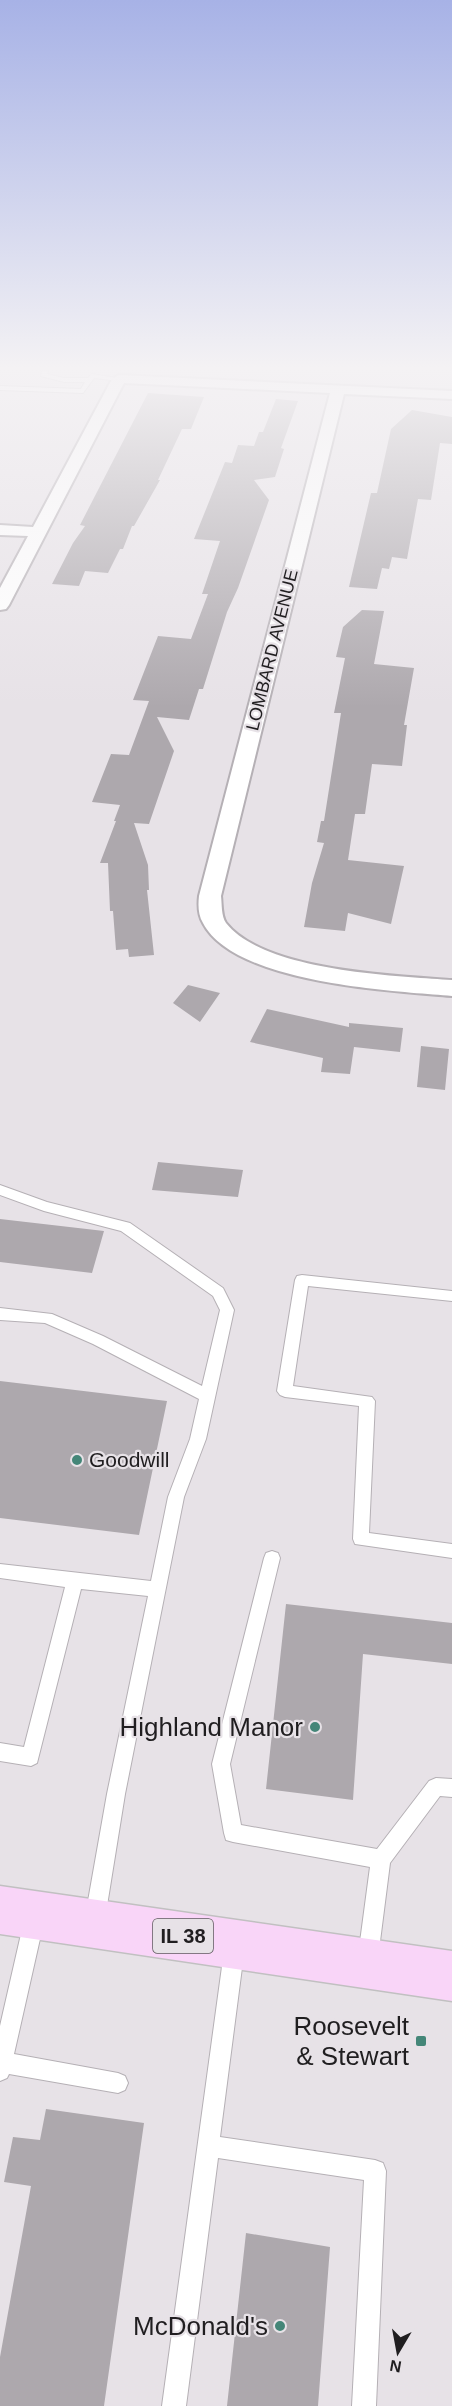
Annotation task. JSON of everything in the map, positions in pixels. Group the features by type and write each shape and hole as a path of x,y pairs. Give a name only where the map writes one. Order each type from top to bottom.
{"main road":[{"name":"IL 38","path":"18,1913 452,1976"}],"street":[{"path":"0,605 64,483"},
{"name":"LOMBARD AVENUE","path":"314,483 210,896 210,911 215,926 227,939 261,957 316,972 386,983 452,988"},
{"path":"0,530 38,532"}],"lane":[{"path":"0,1190 44,1206 125,1227 218,1292 227,1310 198,1439 176,1497 94,1923"},
{"path":"452,1296 302,1280 285,1391 367,1401 361,1539 452,1551"},
{"path":"0,1314 47,1318 98,1340 208,1396"},
{"path":"272,1557 221,1764 233,1833 381,1859"},
{"path":"0,1571 157,1589"},
{"path":"0,1752 31,1757 75,1581"},
{"path":"366,1963 381,1859 436,1787 452,1788"},
{"path":"18,1913 2,2054 118,2083"},
{"path":"174,2406 235,1944"},
{"path":"208,2146 375,2171 364,2406"}],"building":[{"path":"101,483 158,483 132,526 123,549 120,549 108,573 85,571 79,586 52,584 73,543 85,526 80,525"},
{"path":"216,483 256,483 269,500 238,588 227,612 203,689 199,689 189,720 157,717 174,751 149,824 134,823 148,865 149,890 147,890 154,955 129,957 128,949 116,950 113,911 110,911 108,863 100,863 120,805 92,802 111,754 129,755 149,701 133,700 158,636 191,639 208,594 202,594 220,541 194,539"},
{"path":"379,483 434,483 431,500 418,499 407,559 392,557 389,569 382,568 377,589 349,587 371,493 377,493"},
{"path":"362,610 384,611 374,664 414,668 404,725 407,725 402,766 372,764 365,814 355,814 348,860 404,866 391,924 348,913 345,931 304,927 312,883 324,843 317,842 321,821 324,821 341,713 334,713 345,658 336,657 343,627"},
{"path":"188,985 220,993 200,1022 173,1003"},
{"path":"267,1009 349,1027 349,1023 403,1028 400,1052 354,1047 350,1074 321,1072 323,1058 250,1042"},
{"path":"421,1046 449,1049 445,1090 417,1087"},
{"path":"158,1162 243,1170 238,1197 152,1190"},
{"path":"0,1219 104,1231 92,1273 0,1262"},
{"name":"Goodwill","path":"0,1381 167,1401 139,1535 0,1518"},
{"name":"Highland Manor","path":"286,1604 452,1623 452,1664 363,1654 353,1800 266,1789"},
{"path":"46,2109 144,2123 104,2406 0,2406 0,2357 31,2186 4,2182 13,2137 40,2140"},
{"name":"McDonald's","path":"246,2233 330,2247 318,2406 227,2406"}],"place":[{"name":"Goodwill","path":"77,1460"},
{"name":"Highland Manor","path":"315,1727"},
{"name":"Roosevelt & Stewart","path":"421,2041"},
{"name":"McDonald's","path":"280,2326"}]}
